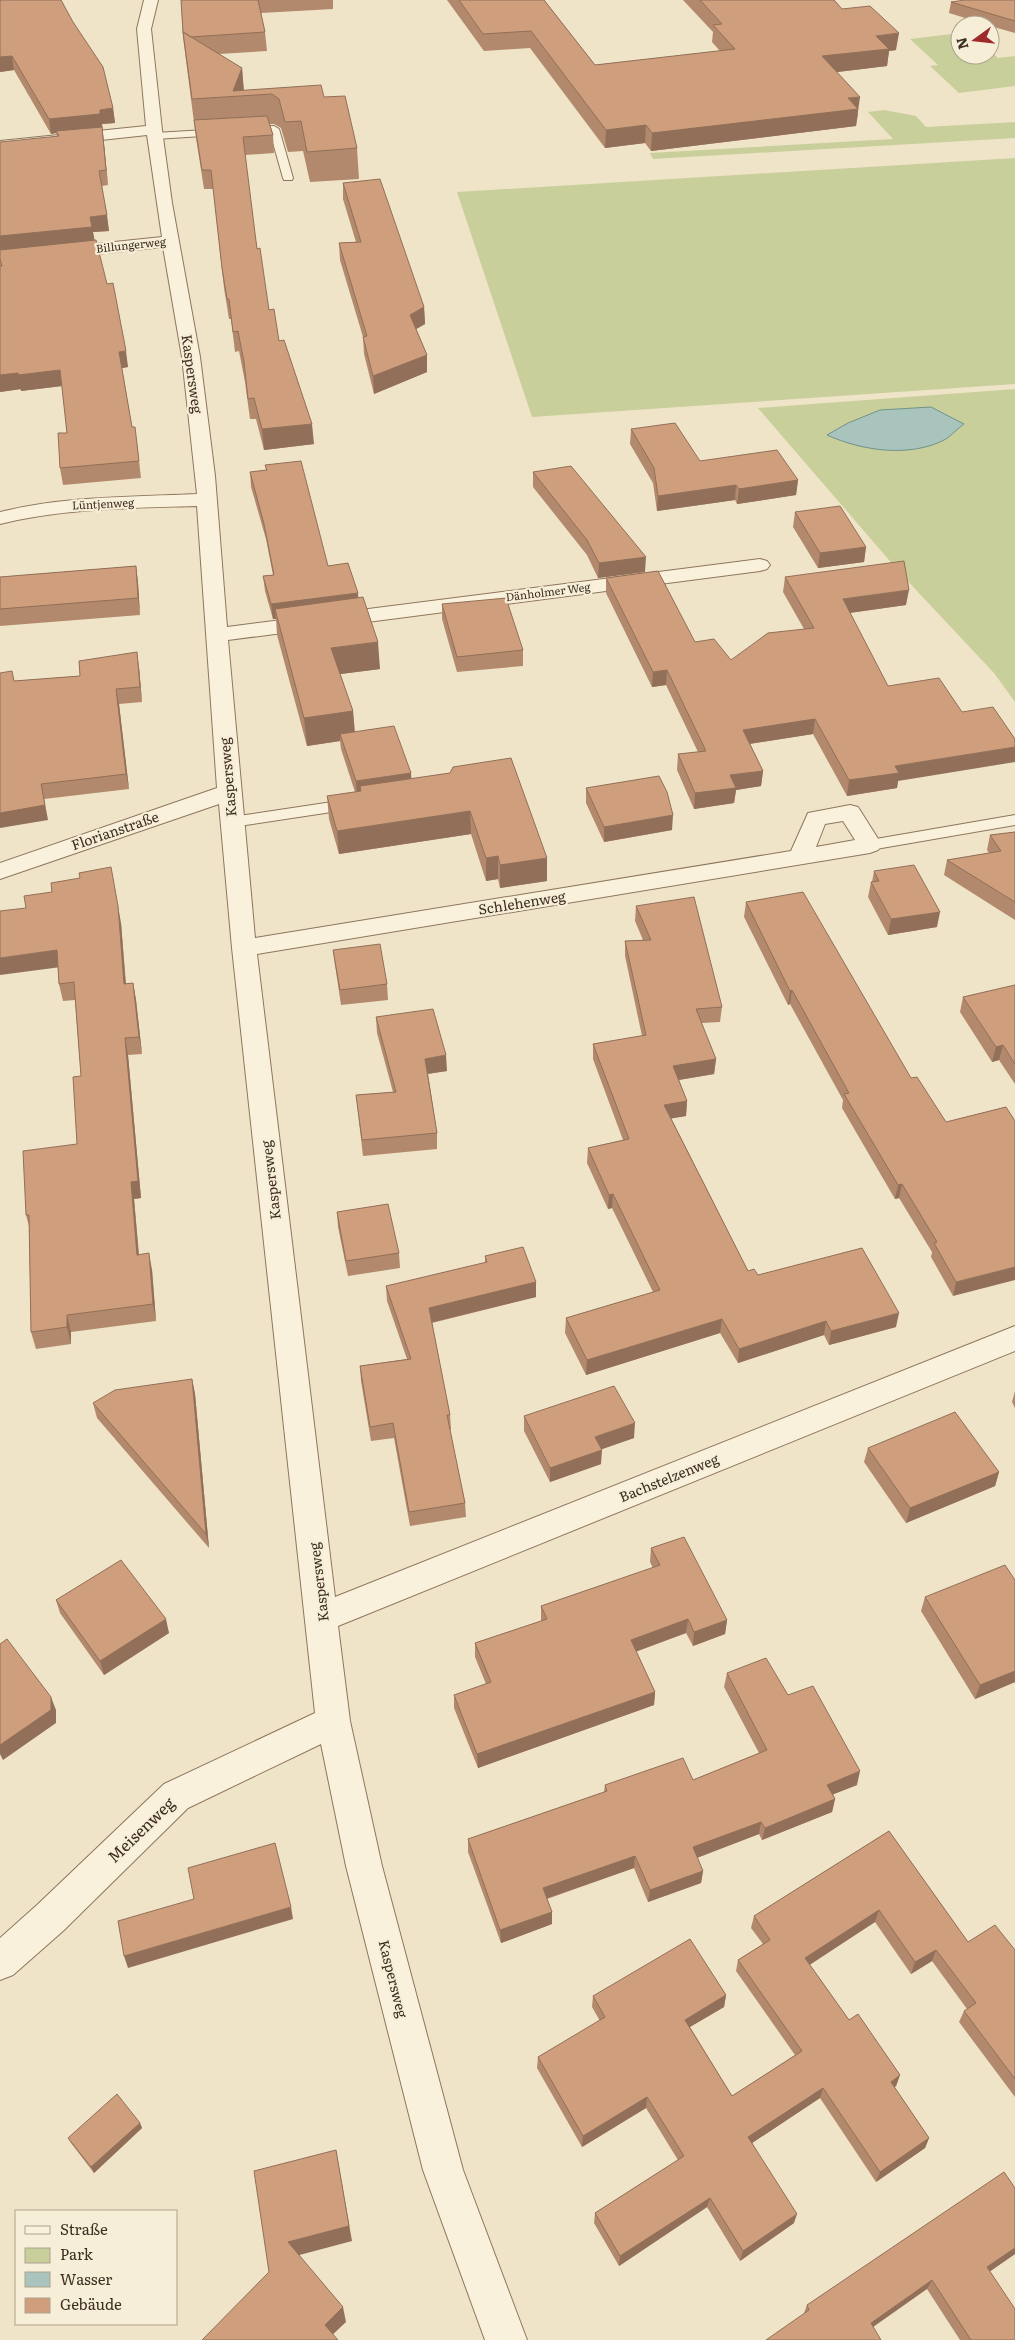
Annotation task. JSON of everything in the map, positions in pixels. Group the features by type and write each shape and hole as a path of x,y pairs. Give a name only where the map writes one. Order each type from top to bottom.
{"street":[{"name":"Kaspersweg","path":"151,0 144,29 155,133 196,396 244,948 323,1617 333,1721 364,1866 443,2170 506,2340"},
{"path":"0,146 155,133"},
{"name":"Billungerweg","path":"0,259 172,241"},
{"name":"Lüntjenweg","path":"0,518 27,511 60,506 206,500"},
{"name":"Dänholmer Weg","path":"217,634 760,565"},
{"name":"Florianstraße","path":"0,871 229,792"},
{"path":"800,857 816,818 850,812 870,845"},
{"name":"Schlehenweg","path":"244,948 870,845"},
{"name":"Bachstelzenweg","path":"323,1617 1015,1338"},
{"name":"Meisenweg","path":"0,1962 50,1918 176,1796 333,1721"}],"lane":[{"path":"155,133 274,129 288,178"},
{"path":"232,822 367,802"},
{"path":"870,845 1015,820"}],"green space":[{"path":"950,34 950,65 1000,65 1000,58 1015,56 1015,86 959,93 930,66 938,65 910,39"},
{"path":"884,110 916,116 926,127 1015,122 1015,138 653,159 650,153 893,139 868,112"},
{"path":"1015,158 1015,384 532,417 457,192"},
{"path":"1015,389 1015,702 994,673 901,574 758,408"}],"water":[{"path":"931,407 964,424 946,439 918,449 886,450 871,448 841,441 827,435 848,423 880,410"}],"building":[{"path":"0,0 61,0 73,22 103,67 113,108 100,110 100,114 49,119 12,56 0,57"},
{"path":"181,0 258,0 265,32 191,37 183,32"},
{"path":"459,0 544,0 595,65 735,49 713,25 722,24 700,0 834,0 842,9 870,6 899,33 876,36 889,49 822,56 860,97 848,98 858,109 652,133 646,125 606,130 531,31 483,34"},
{"path":"965,0 1015,0 1015,21 1000,15 951,2"},
{"path":"183,32 242,68 233,91 321,85 324,97 345,96 357,148 307,152 301,121 285,122 279,99 272,94 192,99"},
{"path":"267,116 273,135 243,137 257,249 260,248 269,310 274,309 279,341 284,340 312,424 262,429 254,398 248,399 238,331 233,332 229,299 227,299 222,268 211,170 202,170 194,120"},
{"path":"102,127 106,170 99,171 107,215 90,217 92,227 0,236 0,142 59,136 56,131"},
{"path":"380,179 424,307 410,315 427,355 373,376 363,337 367,336 339,243 361,242 343,183"},
{"path":"96,240 107,284 113,283 126,351 119,352 132,427 135,427 139,461 60,468 58,433 67,433 60,370 0,375 0,266 2,266 0,250"},
{"path":"675,423 700,461 777,450 798,480 739,489 736,485 658,496 654,468 631,429"},
{"path":"301,461 328,566 348,563 358,593 271,604 263,576 274,575 264,524 250,472 267,470 265,465"},
{"path":"571,466 646,557 599,563 587,540 533,472"},
{"path":"840,506 866,547 820,553 795,512"},
{"path":"904,561 909,590 843,599 888,686 939,678 962,712 993,707 1015,739 1015,747 895,766 899,773 849,780 815,719 743,730 763,771 730,775 736,788 695,793 678,754 706,751 667,670 653,672 606,578 658,571 695,642 714,639 731,660 768,633 814,628 785,577"},
{"path":"136,566 138,598 0,609 0,577"},
{"path":"363,597 378,642 331,648 353,711 304,718 275,609"},
{"path":"506,598 523,650 457,657 442,604"},
{"path":"137,652 140,687 116,689 126,774 41,784 45,805 0,813 0,673 12,671 14,681 80,676 79,661"},
{"path":"394,726 411,773 356,781 340,734"},
{"path":"511,758 547,858 500,865 498,856 486,858 470,811 337,831 327,796 361,791 360,786 450,773 453,767"},
{"path":"659,776 667,792 673,815 604,827 586,788"},
{"path":"1015,832 1015,902 947,860 1001,851 990,835"},
{"path":"914,865 940,912 891,919 871,882 879,881 874,871"},
{"path":"111,867 118,906 124,984 133,983 139,1037 125,1038 138,1181 131,1182 137,1255 149,1253 153,1304 67,1315 67,1327 31,1332 29,1215 26,1215 23,1151 77,1144 73,1077 81,1076 74,982 59,984 57,950 0,958 0,911 26,908 24,896 52,892 51,883 80,878 79,873"},
{"path":"803,892 911,1078 917,1077 946,1122 1006,1107 1015,1121 1015,1267 956,1282 934,1243 937,1242 902,1184 898,1185 844,1094 849,1093 792,990 790,991 746,902"},
{"path":"694,897 722,1007 696,1009 716,1059 673,1066 687,1101 664,1105 748,1271 754,1269 758,1275 862,1248 899,1313 831,1331 826,1321 739,1349 722,1319 587,1360 566,1318 660,1290 613,1194 609,1195 588,1148 629,1139 593,1044 646,1035 625,941 651,940 636,906"},
{"path":"380,944 387,984 340,990 333,950"},
{"path":"1015,985 1015,1064 1003,1045 996,1047 963,997"},
{"path":"433,1009 446,1055 425,1059 437,1133 362,1140 356,1095 396,1092 376,1017"},
{"path":"388,1204 399,1253 346,1261 337,1212"},
{"path":"523,1247 536,1282 429,1308 450,1415 447,1415 465,1503 409,1512 393,1423 370,1427 360,1366 411,1359 386,1286 487,1262 485,1256"},
{"path":"192,1379 206,1534 93,1403 115,1390"},
{"path":"614,1386 635,1423 595,1437 602,1450 550,1468 524,1416"},
{"path":"955,1412 999,1472 910,1508 868,1448"},
{"path":"684,1537 727,1620 694,1632 688,1619 631,1640 655,1692 477,1754 454,1695 491,1682 475,1643 547,1619 541,1606 660,1565 651,1548"},
{"path":"121,1560 166,1619 100,1661 56,1600"},
{"path":"1005,1565 1015,1580 1015,1671 980,1685 925,1597"},
{"path":"7,1639 51,1697 51,1710 0,1745 0,1644"},
{"path":"766,1658 788,1695 813,1686 860,1771 827,1785 835,1799 765,1828 761,1822 693,1847 703,1871 650,1890 635,1856 543,1888 552,1912 500,1930 468,1839 607,1791 605,1785 683,1758 693,1780 767,1750 727,1673"},
{"path":"889,1831 968,1942 995,1925 1015,1950 1015,2079 964,2011 976,2003 936,1950 915,1962 879,1910 805,1958 849,2020 858,2014 900,2075 891,2082 929,2138 880,2172 823,2088 748,2137 797,2214 743,2251 710,2198 620,2256 595,2213 684,2156 647,2097 583,2136 538,2057 605,2017 593,1996 690,1939 726,1995 685,2020 732,2096 802,2051 738,1960 770,1940 754,1916"},
{"path":"275,1843 291,1907 124,1956 118,1921 194,1899 188,1868"},
{"path":"117,2094 140,2123 91,2167 68,2138"},
{"path":"336,2150 349,2226 288,2242 343,2307 325,2325 338,2340 202,2340 269,2272 254,2171"},
{"path":"1004,2172 1015,2188 1015,2248 987,2267 1015,2309 1015,2340 971,2340 932,2280 871,2323 881,2340 766,2340 809,2310 807,2305"}]}
